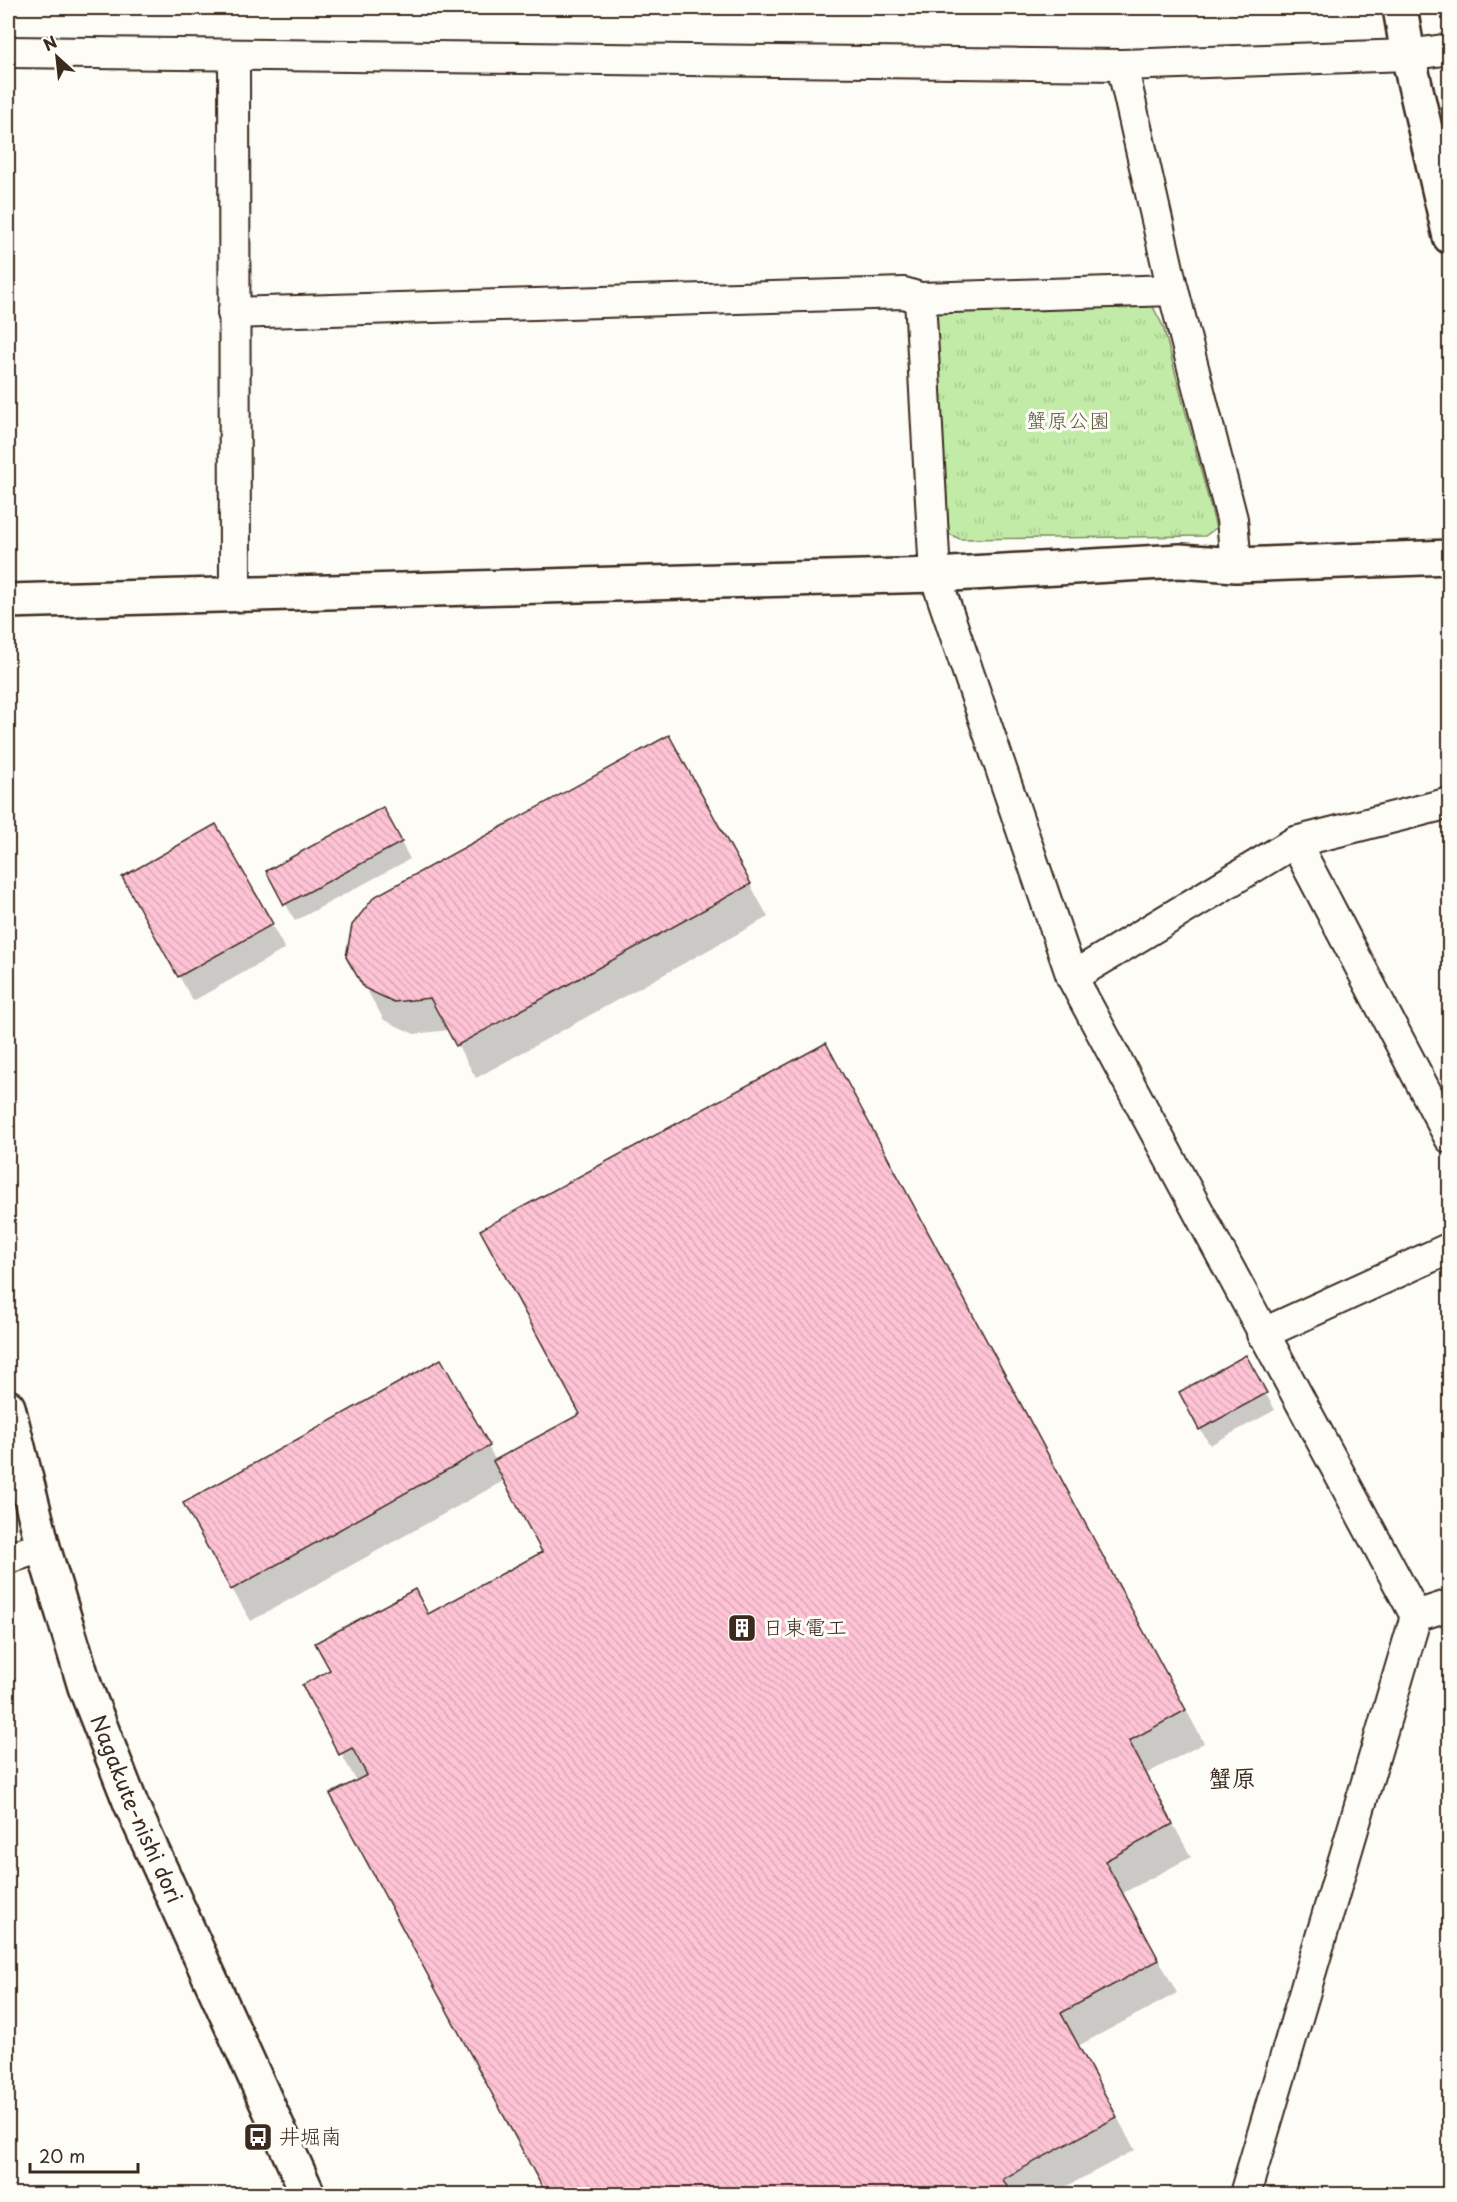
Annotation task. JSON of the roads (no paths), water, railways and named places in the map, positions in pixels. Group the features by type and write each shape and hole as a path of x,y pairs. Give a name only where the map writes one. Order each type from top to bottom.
{"street":[{"path":"1400,8 1408,55 1449,237"},
{"path":"8,52 1122,65 1408,55 1449,49"},
{"path":"234,55 235,593"},
{"path":"1122,65 1173,290 1232,519 1236,565"},
{"path":"233,313 904,293 920,298 1173,290"},
{"path":"920,298 935,575 1072,977 1262,1334 1416,1616 1245,2194"},
{"path":"8,601 935,575 1180,561 1236,565 1449,557"},
{"path":"1072,977 1295,842 1449,803"},
{"path":"1295,842 1449,1138"},
{"path":"1262,1334 1449,1248"},
{"name":"Nagakute-nishi dori","path":"8,1407 43,1547 85,1687 131,1804 308,2194"},
{"path":"8,1558 43,1547"},
{"path":"1416,1616 1449,1605"}],"place":[{"name":"日東電工","path":"742,1628"},
{"name":"井堀南","path":"258,2137"}],"district":[{"name":"蟹原","path":"1232,1779"}],"park label":[{"name":"蟹原公園","path":"1068,421"}]}
